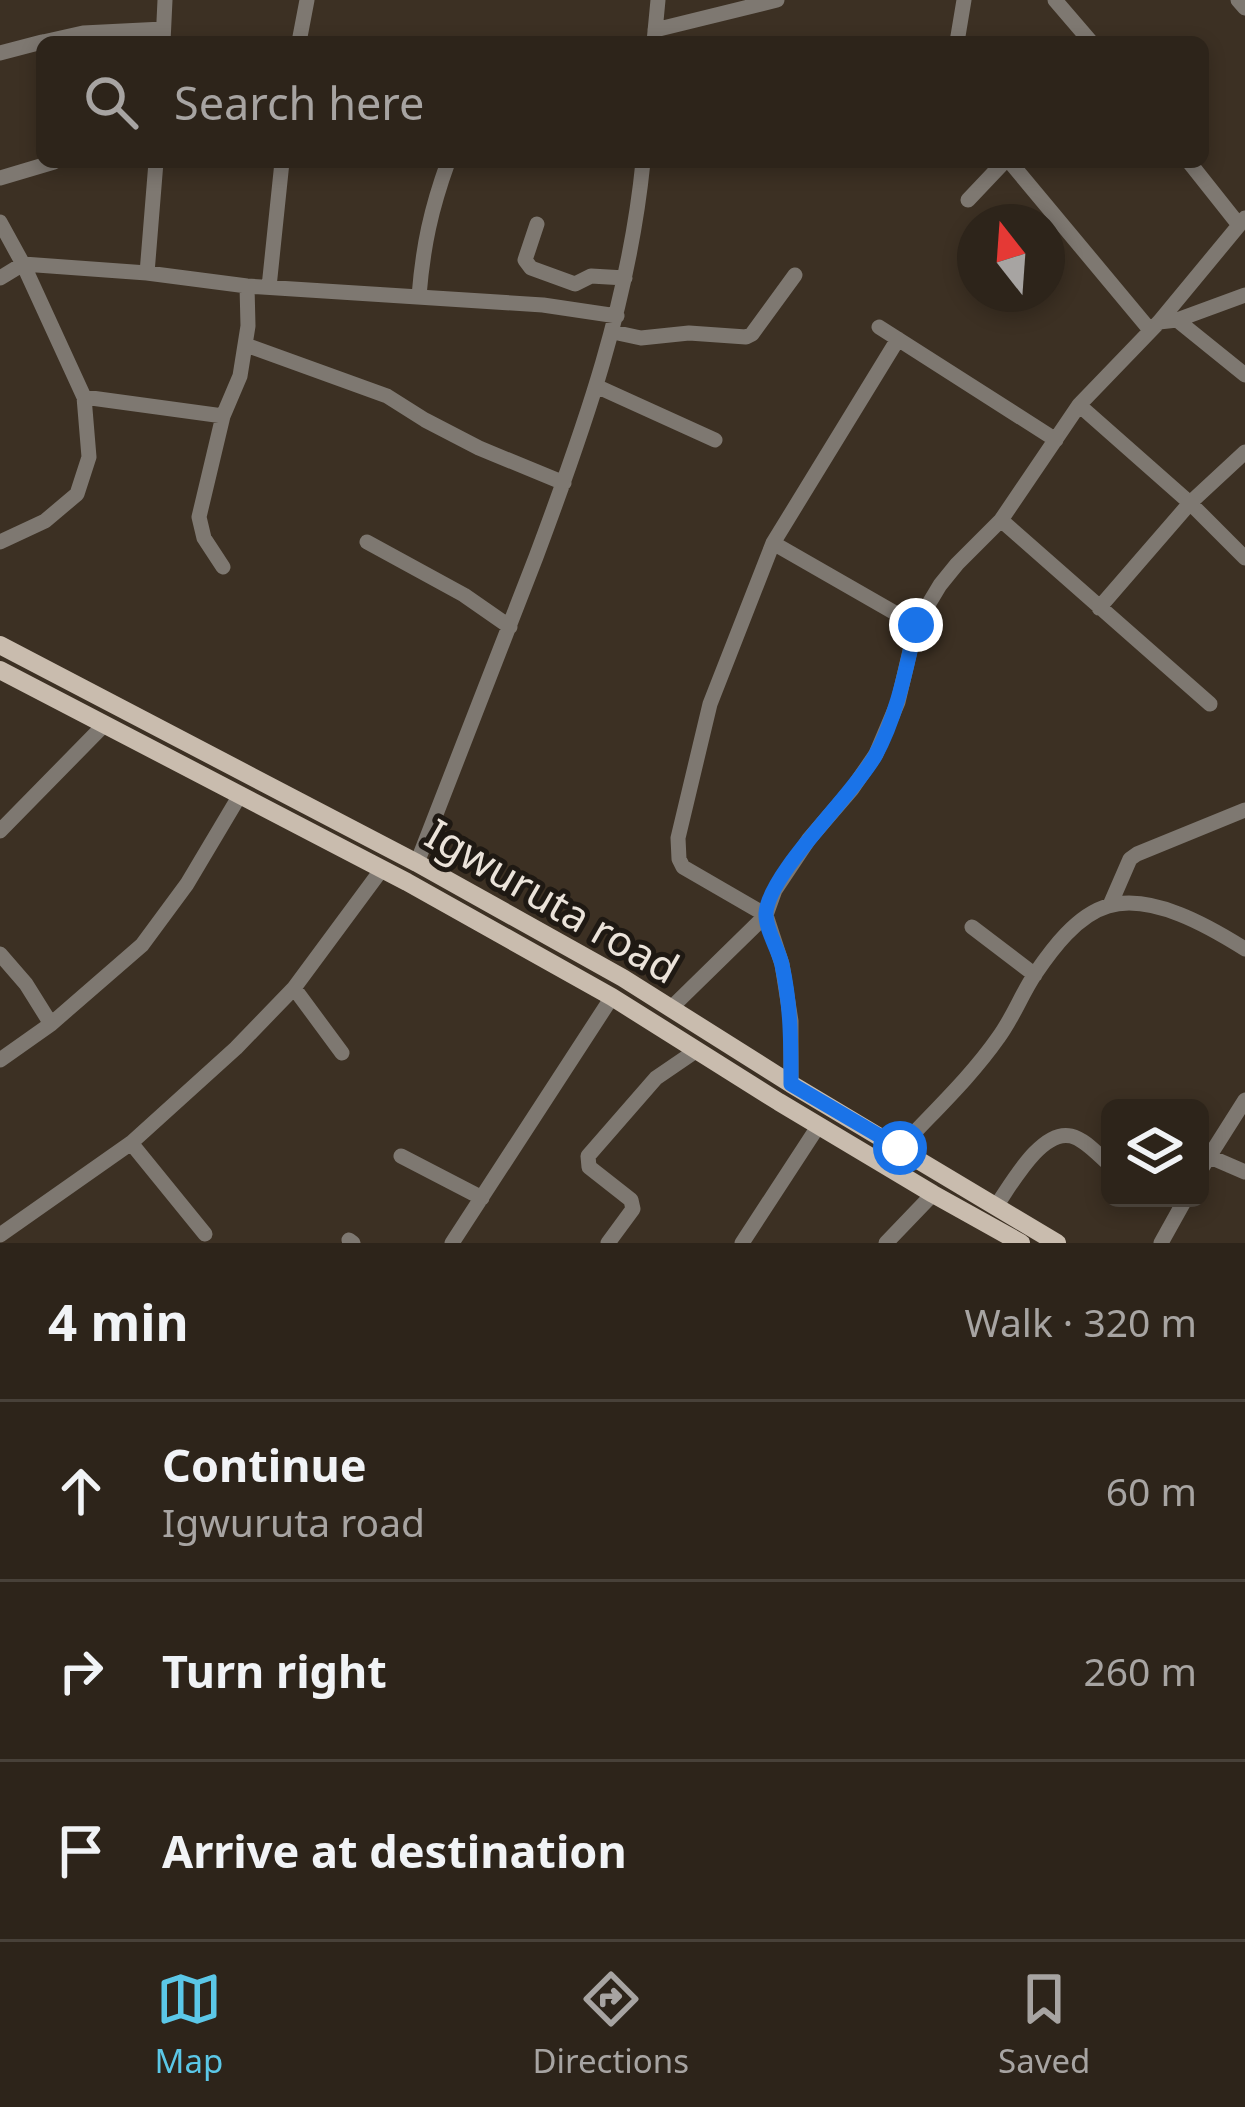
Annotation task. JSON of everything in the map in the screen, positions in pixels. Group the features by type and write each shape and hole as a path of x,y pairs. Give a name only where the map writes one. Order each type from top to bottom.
{"main road":[{"name":"Igwuruta road","path":"0,645 417,863 622,978 1057,1243"},
{"name":"Igwuruta road","path":"0,670 382,869 612,997 1021,1243"}],"street":[{"path":"69,36 163,36 165,0"},
{"path":"300,36 307,0"},
{"path":"658,0 655,36 776,0"},
{"path":"958,36 964,0"},
{"path":"1055,0 1086,36"},
{"path":"1238,0 1245,8"},
{"path":"0,53 36,44"},
{"path":"0,178 36,167"},
{"path":"147,273 156,168"},
{"path":"268,287 281,168"},
{"path":"419,296 424,242 446,168"},
{"path":"417,863 510,627 596,386 625,278 642,168"},
{"path":"968,200 1001,168"},
{"path":"1013,168 1162,324 1245,375"},
{"path":"670,1008 766,915 775,890 809,839 876,754 898,701 916,625 940,585 1001,520 1079,405 1162,324 1242,221 1194,168"},
{"path":"0,222 84,397 89,457 77,494 45,521 0,542"},
{"path":"537,224 525,260 531,268 575,284 591,276 625,278"},
{"path":"0,278 23,264 247,286 543,305 615,324 641,338 689,333 746,337 795,275"},
{"path":"224,567 204,538 199,517 223,416 240,376 247,286"},
{"path":"1162,324 1245,296"},
{"path":"879,327 1056,440"},
{"path":"791,1084 791,1021 782,964 766,915 683,868 678,838 710,704 753,588 773,543 898,339"},
{"path":"246,345 387,396 479,448 564,483"},
{"path":"596,386 715,440"},
{"path":"84,397 223,416"},
{"path":"1079,405 1245,558"},
{"path":"1099,608 1190,503 1245,452"},
{"path":"1001,520 1210,704"},
{"path":"367,542 464,595 510,627"},
{"path":"773,543 916,625"},
{"path":"0,831 105,724"},
{"path":"0,1060 51,1024 142,945 187,884 240,795"},
{"path":"1110,905 1130,859 1137,854 1245,810"},
{"path":"0,1235 130,1143 236,1048 294,988 382,869"},
{"path":"900,1148 975,1068 1001,1035 1035,975 1086,917 1110,905 1160,907 1193,919 1245,949"},
{"path":"972,927 1035,975"},
{"path":"0,953 51,1024"},
{"path":"294,988 342,1053"},
{"path":"452,1243 612,997"},
{"path":"608,1243 633,1209 631,1200 589,1167 587,1156 656,1078 697,1051"},
{"path":"1209,1156 1245,1100"},
{"path":"742,1243 819,1125"},
{"path":"996,1206 1039,1147 1054,1137 1078,1137 1101,1157"},
{"path":"130,1143 205,1234"},
{"path":"401,1156 482,1198"},
{"path":"1209,1165 1245,1172"},
{"path":"886,1243 933,1194"},
{"path":"1162,1243 1181,1207"}],"route":[{"path":"900,1148 791,1084 791,1021 782,964 766,915 775,890 809,839 876,754 898,701 916,625"}]}
